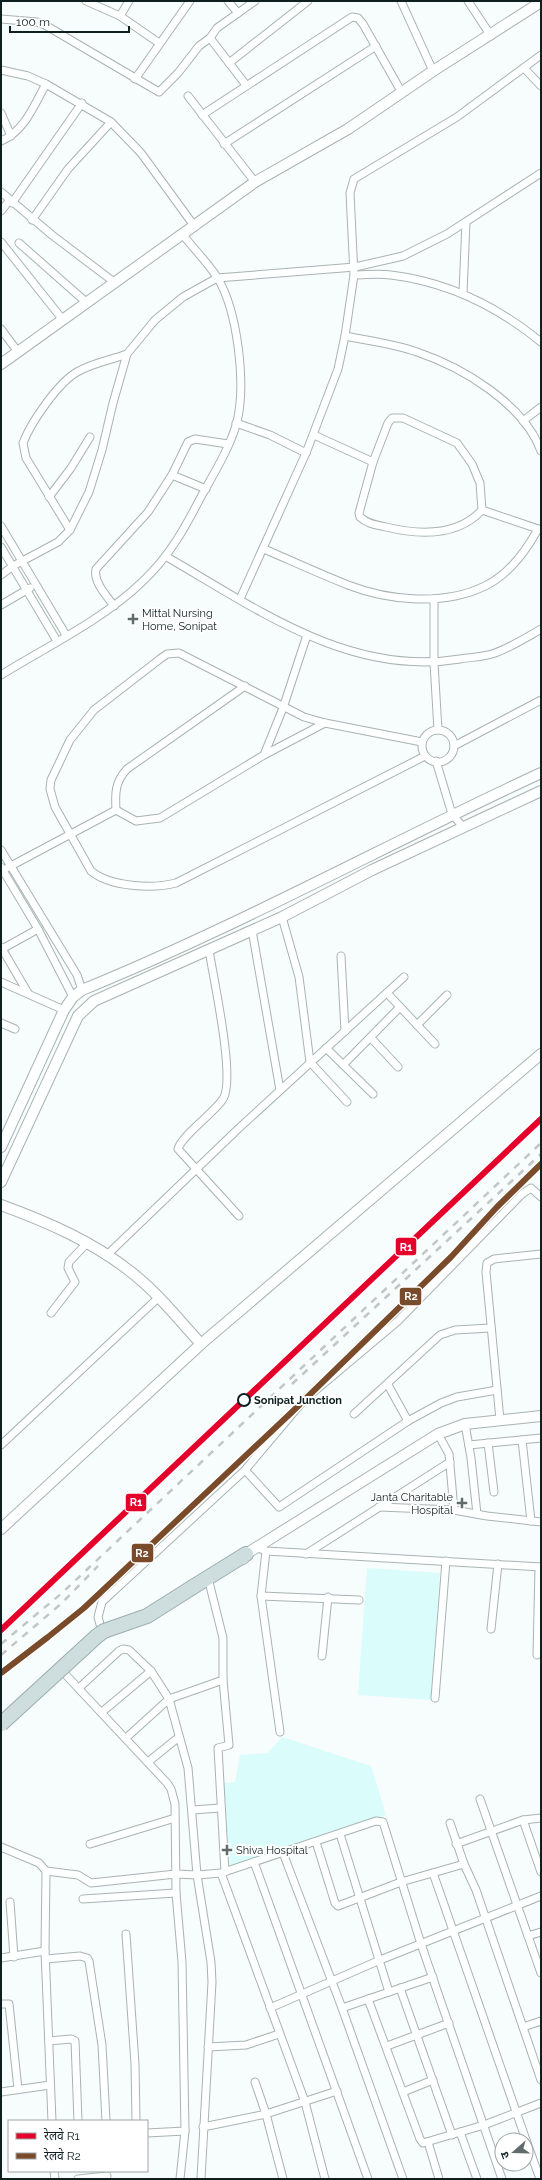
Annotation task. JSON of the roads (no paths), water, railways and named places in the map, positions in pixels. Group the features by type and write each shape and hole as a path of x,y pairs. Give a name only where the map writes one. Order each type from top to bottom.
{"highway":[{"path":"1,1724 104,1631 147,1616 256,1550"}],"street":[{"path":"86,1 120,16 158,43"},
{"path":"120,16 129,1"},
{"path":"135,79 158,43 190,1"},
{"path":"228,1 238,13"},
{"path":"1,19 37,22 45,25 154,91 161,92 199,46 210,38 217,28 255,1"},
{"path":"229,62 308,1"},
{"path":"401,1 432,71"},
{"path":"468,1 491,36"},
{"path":"1,364 114,282 195,227 255,182 348,128 402,93 432,71 491,36 530,5 541,2"},
{"path":"202,115 352,17 358,18 363,24 402,93"},
{"path":"210,38 246,86"},
{"path":"224,144 376,46"},
{"path":"240,599 264,549 314,435 338,369 346,336 354,275 350,193 354,179 457,117 541,55"},
{"path":"524,68 541,86"},
{"path":"1,70 28,76 46,84 82,103 111,122 141,153 195,227"},
{"path":"1,141 11,136 27,119 46,84"},
{"path":"188,96 255,182"},
{"path":"1,211 11,202 82,103"},
{"path":"1,112 11,136"},
{"path":"32,220 68,169 111,122"},
{"path":"1,575 13,566 58,542 70,530 89,492 102,450 112,403 127,354 146,330 171,306 195,289 217,278 354,267 403,256 447,234 541,173"},
{"path":"1,192 32,220 114,282"},
{"path":"463,293 466,222"},
{"path":"1,675 114,606 142,583 167,557 219,466 236,422 240,399 238,347 233,317 217,278 183,235"},
{"path":"1,242 63,320"},
{"path":"19,243 86,302"},
{"path":"354,275 390,274 436,284 463,293 516,322 541,342"},
{"path":"1,329 18,352"},
{"path":"346,336 416,351 454,366 498,396 523,421 541,451"},
{"path":"70,530 49,498 26,458 23,443 47,404 67,380 86,368 127,354"},
{"path":"523,421 541,407"},
{"path":"392,418 403,418 435,432 458,443 472,464 480,483 482,510 472,520 437,533 408,532 368,523 360,517 359,513 373,462 388,423 392,418"},
{"path":"236,422 270,435 306,452"},
{"path":"314,435 373,462"},
{"path":"49,498 71,468 90,437"},
{"path":"114,606 94,575 96,569 148,512 172,475 188,442 195,439 228,444"},
{"path":"172,475 206,489"},
{"path":"264,549 349,586 391,596 434,599 464,594 486,586 515,563 526,550 539,530 482,510"},
{"path":"1,526 66,635"},
{"path":"1,547 57,641"},
{"path":"167,557 306,635 340,649 368,657 392,661 434,663 494,654 541,629"},
{"path":"1,605 36,584"},
{"path":"434,599 434,663 438,730"},
{"path":"264,755 283,708 306,635"},
{"path":"422,742 325,723 283,708 245,686 179,653 173,653 160,659 94,710 70,740 51,780 52,798 70,835 91,871 97,877 105,880 143,886 165,886 183,880 425,756"},
{"path":"116,810 115,793 117,783 127,769 245,686"},
{"path":"454,746 448,733 438,730 428,733 422,742 425,756 431,761 436,761 449,756 454,746 541,700"},
{"path":"116,810 136,821 160,818 264,755 325,723"},
{"path":"436,761 452,814 463,827"},
{"path":"1,1147 64,1010 73,997 82,990 274,904 452,814 541,773"},
{"path":"1,1182 61,1049 83,1010 94,1001 282,917 372,870 541,791"},
{"path":"73,997 38,929 2,868 11,865 70,835 116,810"},
{"path":"1,850 3,860 11,865 46,926 77,975 82,990"},
{"path":"282,917 299,977 310,1062 347,1102"},
{"path":"28,993 2,948 38,929"},
{"path":"252,930 280,1090"},
{"path":"209,950 225,1054 227,1075 225,1095 179,1146 179,1152 239,1216"},
{"path":"341,956 345,1031"},
{"path":"108,1254 280,1090 404,977"},
{"path":"1,982 64,1010"},
{"path":"387,993 434,1044"},
{"path":"417,1025 448,995"},
{"path":"344,1064 400,1008"},
{"path":"1,1023 15,1029"},
{"path":"370,1038 398,1067"},
{"path":"326,1048 373,1094"},
{"path":"1,1529 201,1344 541,1054"},
{"path":"104,1637 98,1617 102,1602 245,1470 304,1400 398,1321 522,1194 531,1188 541,1197"},
{"path":"1,1205 88,1242 108,1254 132,1272 201,1344"},
{"path":"51,1313 75,1282 68,1268 69,1262 88,1242"},
{"path":"500,1420 486,1272 488,1263 494,1259 541,1254"},
{"path":"1,1445 158,1298"},
{"path":"354,1414 388,1385 440,1335 455,1330 491,1328"},
{"path":"388,1385 408,1421"},
{"path":"245,1470 279,1507 408,1421 441,1403 457,1397 497,1390"},
{"path":"1,1732 104,1637 146,1622 438,1434 465,1424 541,1416"},
{"path":"465,1424 477,1514"},
{"path":"438,1434 449,1454 454,1510"},
{"path":"469,1445 541,1438"},
{"path":"522,1440 531,1521"},
{"path":"488,1443 494,1492"},
{"path":"306,1554 450,1462"},
{"path":"379,1507 454,1510 541,1522"},
{"path":"256,1550 280,1732"},
{"path":"1,1715 100,1626 141,1613 240,1552 256,1550 540,1567 538,1655"},
{"path":"435,1698 446,1561"},
{"path":"491,1629 498,1564"},
{"path":"209,1582 223,1638 223,1680 229,1745 218,1748 223,1872 279,2034 305,2102 325,2179"},
{"path":"261,1596 328,1597 359,1600"},
{"path":"322,1656 328,1597"},
{"path":"79,1688 123,1649 129,1650 151,1671 169,1699 188,1768 197,1875 211,1962 201,2179"},
{"path":"102,1712 151,1671"},
{"path":"65,1674 148,1762 171,1789 174,1797 176,1893 182,1962 185,2131 180,2179"},
{"path":"126,1738 169,1699 223,1680"},
{"path":"148,1762 179,1737"},
{"path":"480,1799 541,1973"},
{"path":"192,1810 220,1808"},
{"path":"90,1844 175,1818"},
{"path":"456,1844 490,1830 523,1820 541,1818"},
{"path":"523,1820 541,1872"},
{"path":"1,1847 39,1863 46,1871 78,1875 91,1883 176,1874 197,1875 223,1872 376,1821 383,1822 421,1944 502,2179"},
{"path":"450,1823 456,1844 472,1880 541,2080"},
{"path":"340,1834 389,1992"},
{"path":"316,1842 336,1905 340,1906 401,1882 464,1864"},
{"path":"283,1853 342,2008 403,2179"},
{"path":"254,1862 368,2179"},
{"path":"46,1871 45,1951 52,2120"},
{"path":"433,1873 523,2132"},
{"path":"84,1899 176,1893"},
{"path":"270,2008 380,1960 541,1896"},
{"path":"10,1902 14,1957"},
{"path":"528,1936 541,1932"},
{"path":"126,1934 135,2064 136,2120"},
{"path":"1,1958 45,1951"},
{"path":"46,1960 80,1956 87,1958 89,1961 102,2045 106,2120"},
{"path":"342,2008 433,1976"},
{"path":"400,1988 452,2135"},
{"path":"368,1998 387,2046 420,2139 423,2143 484,2125 541,2103"},
{"path":"1,2004 10,2004 18,2089"},
{"path":"523,2027 541,2022"},
{"path":"387,2046 449,2023"},
{"path":"208,2047 246,2045 279,2034"},
{"path":"49,2041 71,2039 75,2041 78,2120"},
{"path":"403,2092 432,2080"},
{"path":"255,2082 266,2114 283,2179"},
{"path":"1,2092 50,2085"},
{"path":"203,2127 266,2114 337,2091"},
{"path":"148,2133 185,2131"},
{"path":"460,2132 477,2179"},
{"path":"428,2142 439,2179"},
{"path":"534,2162 540,2179"},
{"path":"79,2179 106,2175"}],"railway":[{"path":"1,1644 62,1593 541,1143"},
{"path":"292,1384 541,1154"},
{"path":"1,1673 84,1608 292,1412 451,1257 497,1207 541,1164"},
{"path":"1,1655 62,1603 98,1566"}],"rail line":[{"name":"R1","path":"1,1630 541,1119"},
{"name":"R2","path":"1,1673 84,1608 292,1412 451,1257 497,1207 541,1164"}],"place":[{"name":"Mittal Nursing Home, Sonipat","path":"133,619"},
{"name":"Sonipat Junction","path":"244,1400"},
{"name":"Janta Charitable Hospital","path":"462,1503"},
{"name":"Shiva Hospital","path":"227,1850"}]}
